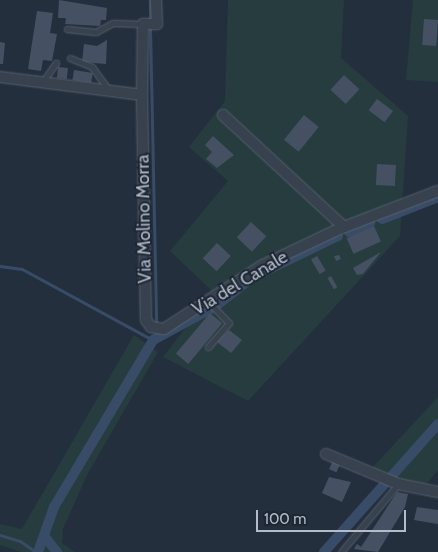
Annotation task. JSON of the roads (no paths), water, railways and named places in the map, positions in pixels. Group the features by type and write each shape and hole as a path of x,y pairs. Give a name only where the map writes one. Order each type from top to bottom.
{"street":[{"path":"143,24 157,24 156,0"},
{"name":"Via Molino Morra","path":"143,24 142,96 146,320 151,327 164,329"},
{"path":"0,77 44,80 142,96"},
{"path":"223,115 344,227"},
{"name":"Via del Canale","path":"164,329 261,266 344,227 438,191"},
{"path":"326,454 396,484 438,492"}],"lane":[{"path":"67,29 96,32 113,23 143,24"},
{"path":"70,58 92,67 108,89"},
{"path":"44,80 56,63"},
{"path":"208,301 229,323 208,347"},
{"path":"340,552 396,484"}],"waterway":[{"path":"150,0 150,21"},
{"path":"150,28 156,322"},
{"path":"382,219 438,197"},
{"path":"349,232 370,223"},
{"path":"255,276 338,236"},
{"path":"0,266 22,269 153,340"},
{"path":"217,305 248,281"},
{"path":"38,552 54,507 153,340 210,309"},
{"path":"324,552 438,424"},
{"path":"0,535 20,541 36,552"},
{"path":"44,536 57,552"}]}
